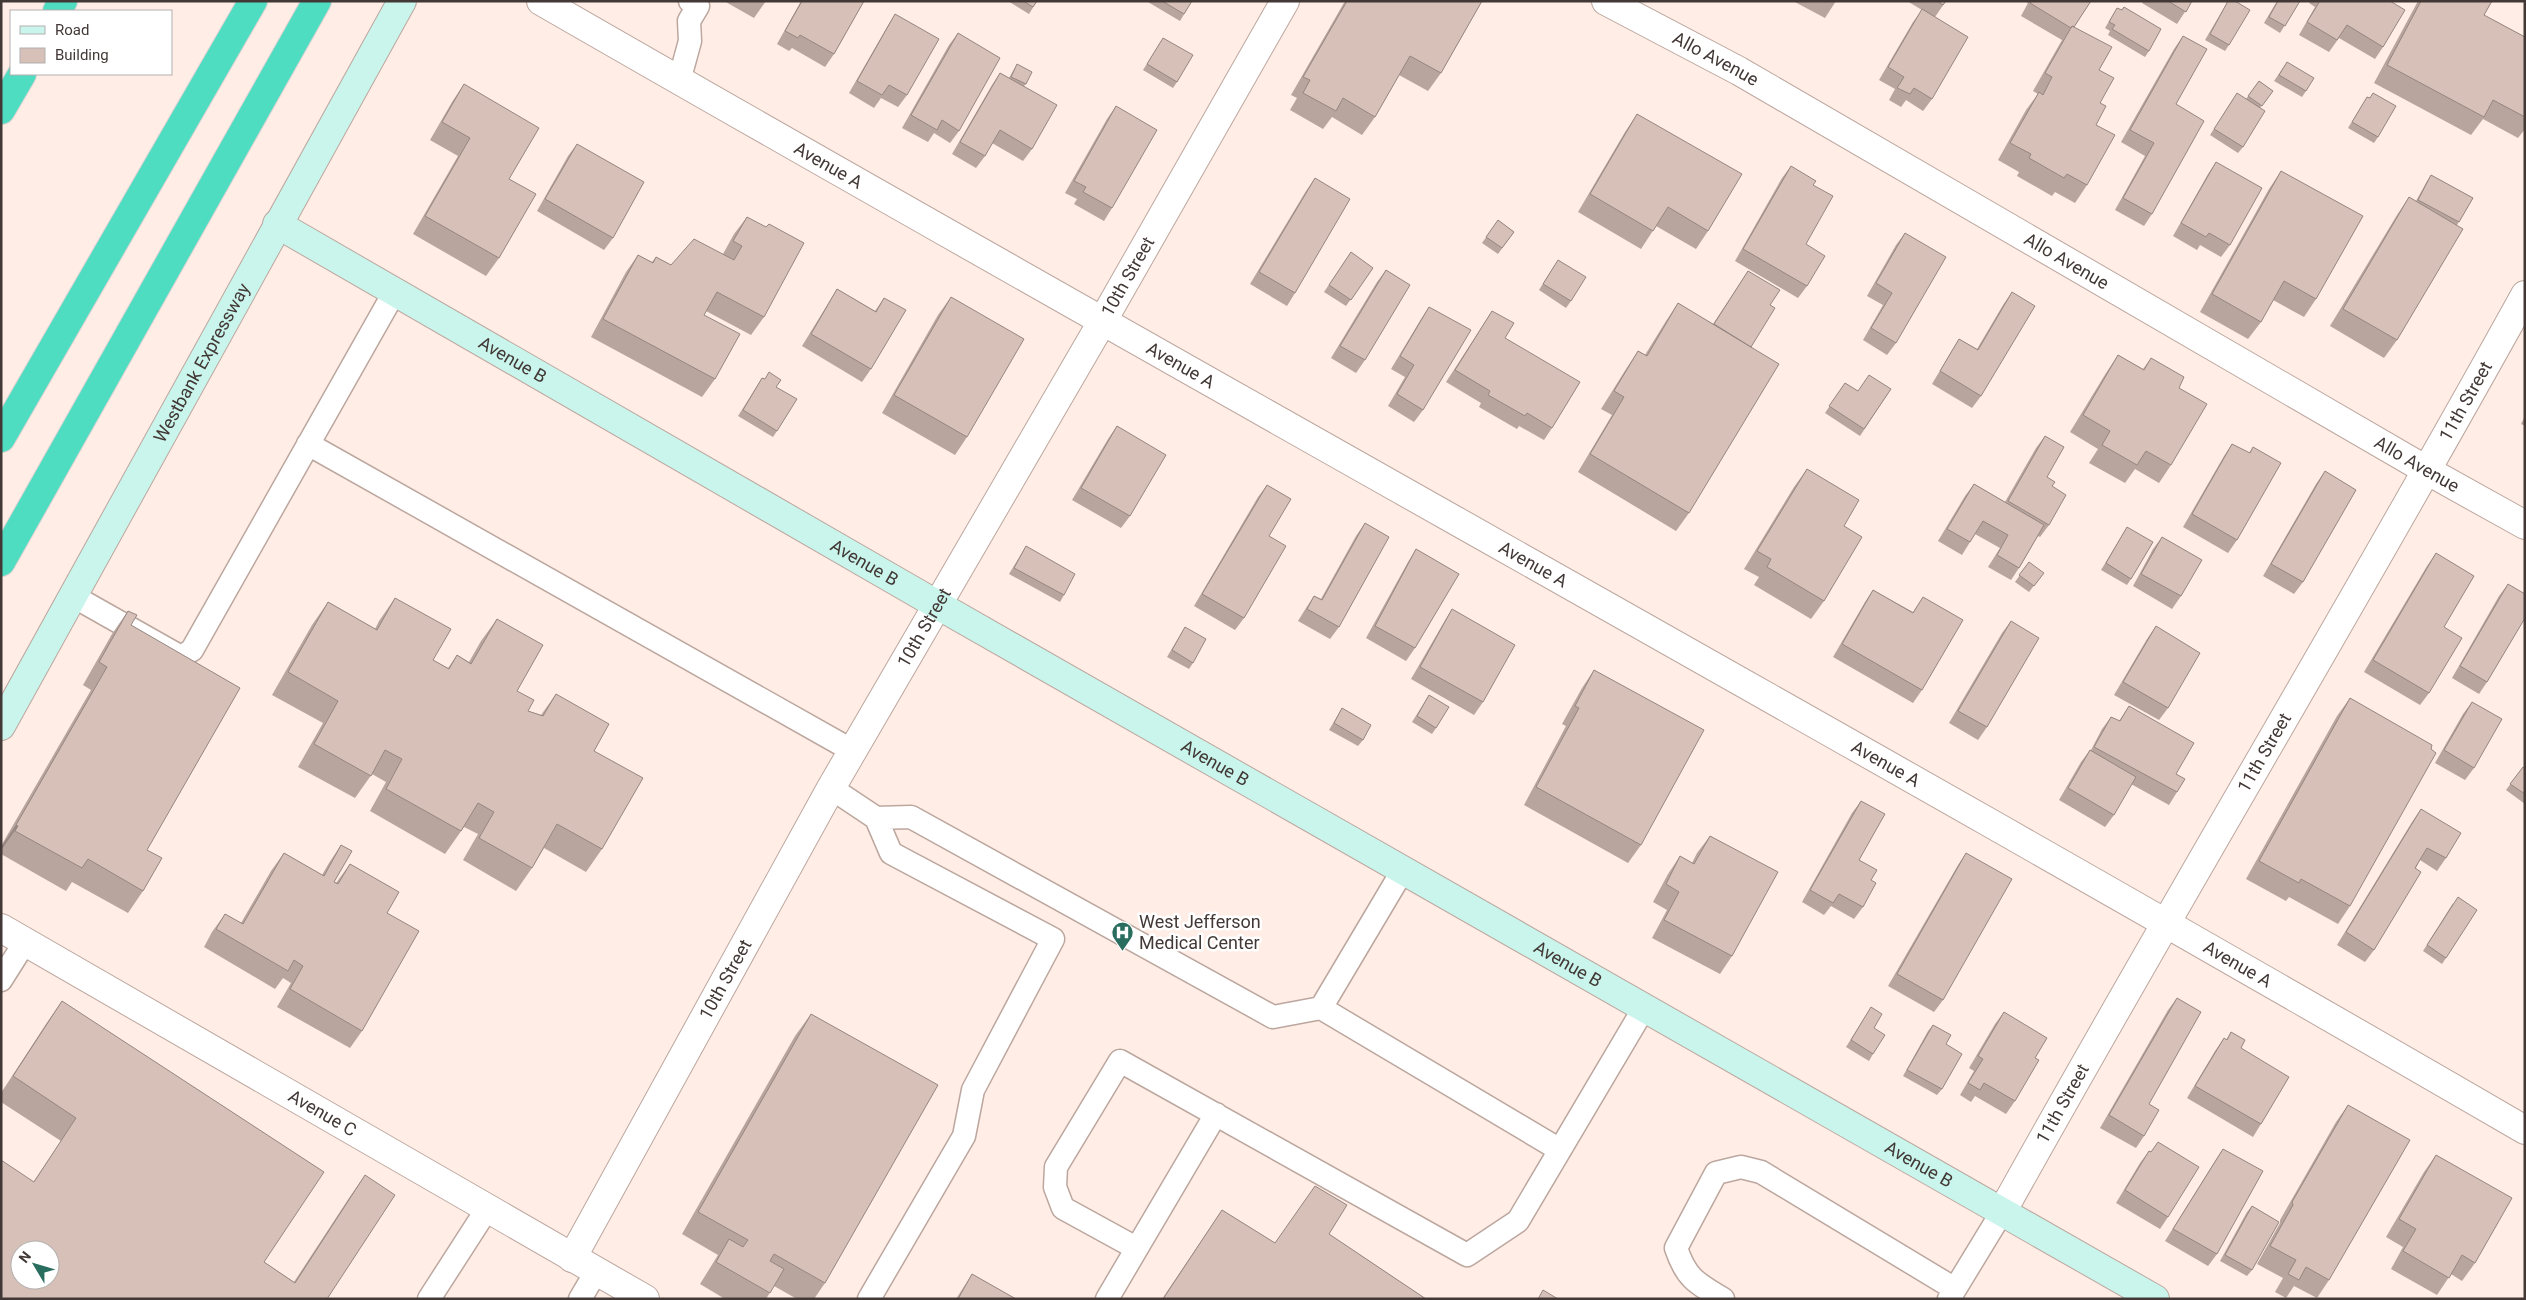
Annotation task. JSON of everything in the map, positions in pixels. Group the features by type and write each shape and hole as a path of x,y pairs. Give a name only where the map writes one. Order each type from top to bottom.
{"highway":[{"path":"1,438 253,1"},
{"path":"1,562 317,1"},
{"path":"1,110 21,75"}],"street":[{"name":"Westbank Expressway","path":"1,726 402,1"},
{"name":"Avenue A","path":"541,1 1102,322 2165,921 2525,1130"},
{"name":"10th Street","path":"572,1258 936,604 1102,322 1285,1"},
{"name":"Allo Avenue","path":"1606,1 1740,72 2428,471 2525,525"},
{"name":"Avenue B","path":"277,224 936,604 2155,1299"},
{"name":"11th Street","path":"2002,1212 2165,921 2428,471 2525,294"},
{"name":"Avenue C","path":"1,928 596,1272 646,1299"}],"lane":[{"path":"679,81 690,41 689,21 698,6 690,1"},
{"path":"73,596 181,657 192,650 395,291"},
{"path":"308,444 853,751"},
{"path":"832,788 876,818 891,852 1052,939 973,1090 964,1136 869,1299"},
{"path":"876,818 911,816 1273,1017 1321,1008 1560,1150"},
{"path":"1321,1008 1403,870"},
{"path":"1,980 25,942"},
{"path":"1136,1248 1063,1208 1055,1187 1056,1167 1120,1060 1467,1255 1518,1221 1644,1008"},
{"path":"1107,1299 1216,1114"},
{"path":"1723,1299 1700,1285 1683,1269 1676,1248 1716,1174 1741,1167 1761,1172 1952,1294 2002,1212"},
{"path":"430,1299 487,1209"},
{"path":"580,1299 596,1272"}],"building":[{"path":"802,1 864,1 834,54 800,35 798,38 785,31"},
{"path":"1023,1 1037,1 1033,7"},
{"path":"1162,1 1192,1 1184,14"},
{"path":"1347,1 1482,1 1441,73 1410,56 1375,117 1343,98 1336,111 1303,93 1310,80 1303,77"},
{"path":"1937,1 1946,1 1943,5"},
{"path":"2031,1 2091,1 2074,27 2072,26 2071,28 2030,3"},
{"path":"2168,1 2192,1 2186,12"},
{"path":"2228,1 2235,1 2250,10 2229,45 2210,34"},
{"path":"2278,1 2300,1 2285,26 2269,17"},
{"path":"2320,1 2390,1 2405,10 2383,47 2347,25 2337,40 2307,22"},
{"path":"2421,1 2492,1 2484,15 2525,37 2525,117 2493,100 2484,117 2387,65"},
{"path":"2124,7 2161,29 2149,51 2112,29 2115,25 2109,22 2117,8 2122,10"},
{"path":"1922,9 1968,37 1932,99 1914,88 1910,94 1897,88 1904,77 1888,67"},
{"path":"895,14 939,39 907,95 889,85 882,95 857,81"},
{"path":"2072,26 2112,47 2099,70 2114,78 2100,103 2106,106 2096,125 2115,135 2087,185 2067,174 2064,178 2029,158 2031,154 2010,143 2039,92 2043,95 2052,77 2045,73"},
{"path":"958,33 1000,58 959,131 942,120 937,130 911,115"},
{"path":"2183,36 2207,49 2176,104 2204,121 2152,214 2123,198 2154,143 2130,130"},
{"path":"1163,38 1193,55 1177,82 1147,64"},
{"path":"2287,62 2314,78 2306,91 2279,75"},
{"path":"1017,64 1032,72 1026,84 1011,77"},
{"path":"1000,73 1057,105 1032,149 1000,130 985,156 960,142"},
{"path":"2259,81 2273,91 2262,106 2248,96"},
{"path":"464,84 539,128 509,179 536,194 499,258 425,216 470,138 442,122"},
{"path":"2237,93 2265,111 2243,147 2214,129"},
{"path":"2373,93 2396,106 2378,137 2352,122 2367,97 2370,98"},
{"path":"1116,106 1157,130 1112,208 1083,192 1086,187 1074,181"},
{"path":"1637,114 1742,174 1708,231 1668,207 1653,231 1590,194"},
{"path":"577,144 644,182 613,238 545,199"},
{"path":"2216,162 2262,188 2230,245 2209,233 2206,237 2181,223"},
{"path":"1791,166 1816,181 1813,185 1833,196 1806,244 1825,256 1807,286 1743,249"},
{"path":"2281,171 2363,216 2316,299 2284,281 2261,322 2212,294"},
{"path":"2431,175 2473,198 2459,222 2418,200"},
{"path":"1315,178 1350,199 1295,293 1259,272"},
{"path":"2409,197 2463,229 2397,340 2343,309"},
{"path":"747,217 766,227 769,224 804,243 764,317 717,292 704,315 740,334 715,379 603,319 638,255 653,263 656,257 671,265 694,239 734,260 742,246 733,241"},
{"path":"1498,220 1514,232 1502,248 1486,237"},
{"path":"1905,233 1946,257 1896,343 1871,328 1892,293 1876,283"},
{"path":"1351,252 1373,268 1351,300 1329,285"},
{"path":"1558,260 1586,277 1571,301 1543,284"},
{"path":"1386,270 1410,285 1365,360 1340,346"},
{"path":"1748,271 1780,290 1770,305 1775,308 1751,347 1714,324"},
{"path":"837,289 876,312 884,298 906,310 871,369 811,334"},
{"path":"2012,292 2035,306 1981,396 1940,371 1959,339 1978,350"},
{"path":"951,297 1024,339 967,437 894,395"},
{"path":"1678,303 1779,364 1689,513 1590,454 1624,397 1614,391 1638,351 1647,356"},
{"path":"1429,307 1471,330 1423,410 1397,394 1414,365 1400,356"},
{"path":"1492,311 1514,323 1505,338 1580,382 1552,428 1527,413 1525,416 1488,395 1490,391 1455,370"},
{"path":"2118,355 2144,370 2151,358 2184,377 2179,388 2207,404 2171,465 2146,451 2137,465 2102,445 2110,431 2083,415"},
{"path":"769,372 781,380 776,387 797,399 777,431 743,410 762,378 765,379"},
{"path":"1869,375 1891,389 1864,429 1829,406 1845,383 1858,391"},
{"path":"1117,426 1166,455 1130,516 1081,488"},
{"path":"2045,436 2064,447 2047,477 2055,482 2052,486 2066,495 2049,525 2008,501"},
{"path":"2232,444 2250,453 2253,447 2281,463 2237,540 2192,514"},
{"path":"1807,469 1859,500 1844,526 1862,537 1824,601 1767,567 1771,559 1757,551"},
{"path":"2325,471 2356,490 2303,582 2271,564"},
{"path":"1974,484 2044,525 2019,568 1997,555 2008,535 1983,521 1970,542 1947,529"},
{"path":"1267,485 1291,499 1269,536 1286,546 1244,618 1202,594"},
{"path":"1365,523 1389,537 1339,627 1307,609 1314,596 1322,600"},
{"path":"2127,527 2153,542 2131,579 2106,563"},
{"path":"2162,537 2202,560 2181,596 2141,574"},
{"path":"1026,546 1075,574 1064,595 1014,568"},
{"path":"1416,549 1459,574 1415,648 1375,626"},
{"path":"2436,553 2474,576 2444,627 2462,638 2429,693 2373,660"},
{"path":"2029,562 2044,573 2034,586 2019,575"},
{"path":"2508,584 2525,594 2525,618 2487,682 2460,666"},
{"path":"1873,590 1913,613 1923,597 1963,620 1922,690 1842,644"},
{"path":"395,598 451,629 433,660 449,669 457,655 471,664 497,619 543,645 517,691 534,700 528,711 543,716 556,694 609,724 594,751 643,778 602,849 557,824 532,868 479,838 494,812 478,803 461,831 386,789 402,759 385,750 371,776 314,744 338,701 288,672 328,602 377,630"},
{"path":"1452,609 1515,645 1483,702 1420,667"},
{"path":"128,611 137,615 131,625 240,688 147,850 162,858 143,891 88,859 82,868 15,831 18,826 16,825 107,667 99,662"},
{"path":"2011,621 2039,638 1987,727 1958,711"},
{"path":"2156,626 2200,653 2168,708 2123,682"},
{"path":"1185,627 1206,639 1193,663 1172,650"},
{"path":"1594,670 1704,730 1641,845 1536,787 1579,708 1575,706"},
{"path":"1429,695 1449,707 1436,728 1417,716"},
{"path":"2350,698 2432,745 2431,749 2436,753 2350,906 2301,879 2299,883 2259,861"},
{"path":"2472,702 2502,719 2474,768 2444,750"},
{"path":"2129,706 2194,743 2176,774 2185,779 2177,792 2094,747 2111,717 2120,721"},
{"path":"1342,708 1371,725 1363,740 1334,723"},
{"path":"2090,750 2136,777 2114,815 2068,788"},
{"path":"2523,767 2525,768 2525,794 2510,784"},
{"path":"1861,801 1885,814 1859,860 1877,870 1871,880 1876,883 1863,907 1839,894 1833,903 1810,890"},
{"path":"2421,809 2461,833 2446,858 2427,848 2415,868 2421,872 2374,950 2346,932"},
{"path":"1710,836 1778,872 1732,956 1664,920 1679,892 1666,884 1680,856 1694,864"},
{"path":"341,845 352,851 334,882 338,884 350,864 399,892 387,913 419,931 362,1031 290,989 303,966 294,960 288,971 216,929 225,914 243,924 284,853 324,876"},
{"path":"1966,853 2012,879 1943,1000 1897,974"},
{"path":"2458,897 2477,910 2446,958 2427,945"},
{"path":"2177,998 2201,1012 2149,1104 2159,1110 2144,1136 2109,1115"},
{"path":"62,1001 324,1172 264,1262 295,1283 365,1175 395,1195 327,1299 1,1299 1,1160 34,1182 76,1118 13,1076"},
{"path":"1871,1007 1882,1014 1874,1028 1885,1035 1873,1054 1851,1040"},
{"path":"2004,1012 2047,1038 2035,1058 2039,1060 2015,1101 1984,1083 1980,1090 1968,1083 1983,1059 1978,1056"},
{"path":"811,1014 938,1085 825,1283 774,1254 770,1261 784,1269 770,1293 716,1262 729,1239 743,1247 748,1240 698,1212"},
{"path":"1933,1025 1951,1035 1946,1044 1962,1054 1942,1089 1907,1070"},
{"path":"2231,1032 2245,1040 2241,1048 2289,1077 2261,1124 2195,1086 2224,1038 2227,1040"},
{"path":"2348,1105 2410,1140 2329,1280 2306,1267 2299,1280 2288,1274 2296,1260 2270,1246 2293,1205 2292,1202"},
{"path":"2158,1142 2199,1167 2168,1217 2125,1190 2149,1151 2151,1152"},
{"path":"2223,1149 2263,1171 2217,1254 2173,1229"},
{"path":"2436,1155 2512,1198 2475,1263 2462,1255 2449,1278 2403,1251 2416,1229 2399,1219"},
{"path":"1315,1186 1347,1205 1329,1234 1426,1299 1163,1299 1222,1210 1275,1243"},
{"path":"2252,1206 2279,1222 2252,1270 2225,1255"},
{"path":"972,1274 1016,1299 958,1299"},
{"path":"1543,1290 1558,1299 1538,1299"}],"place":[{"name":"West Jefferson Medical Center","path":"1123,951"}]}
